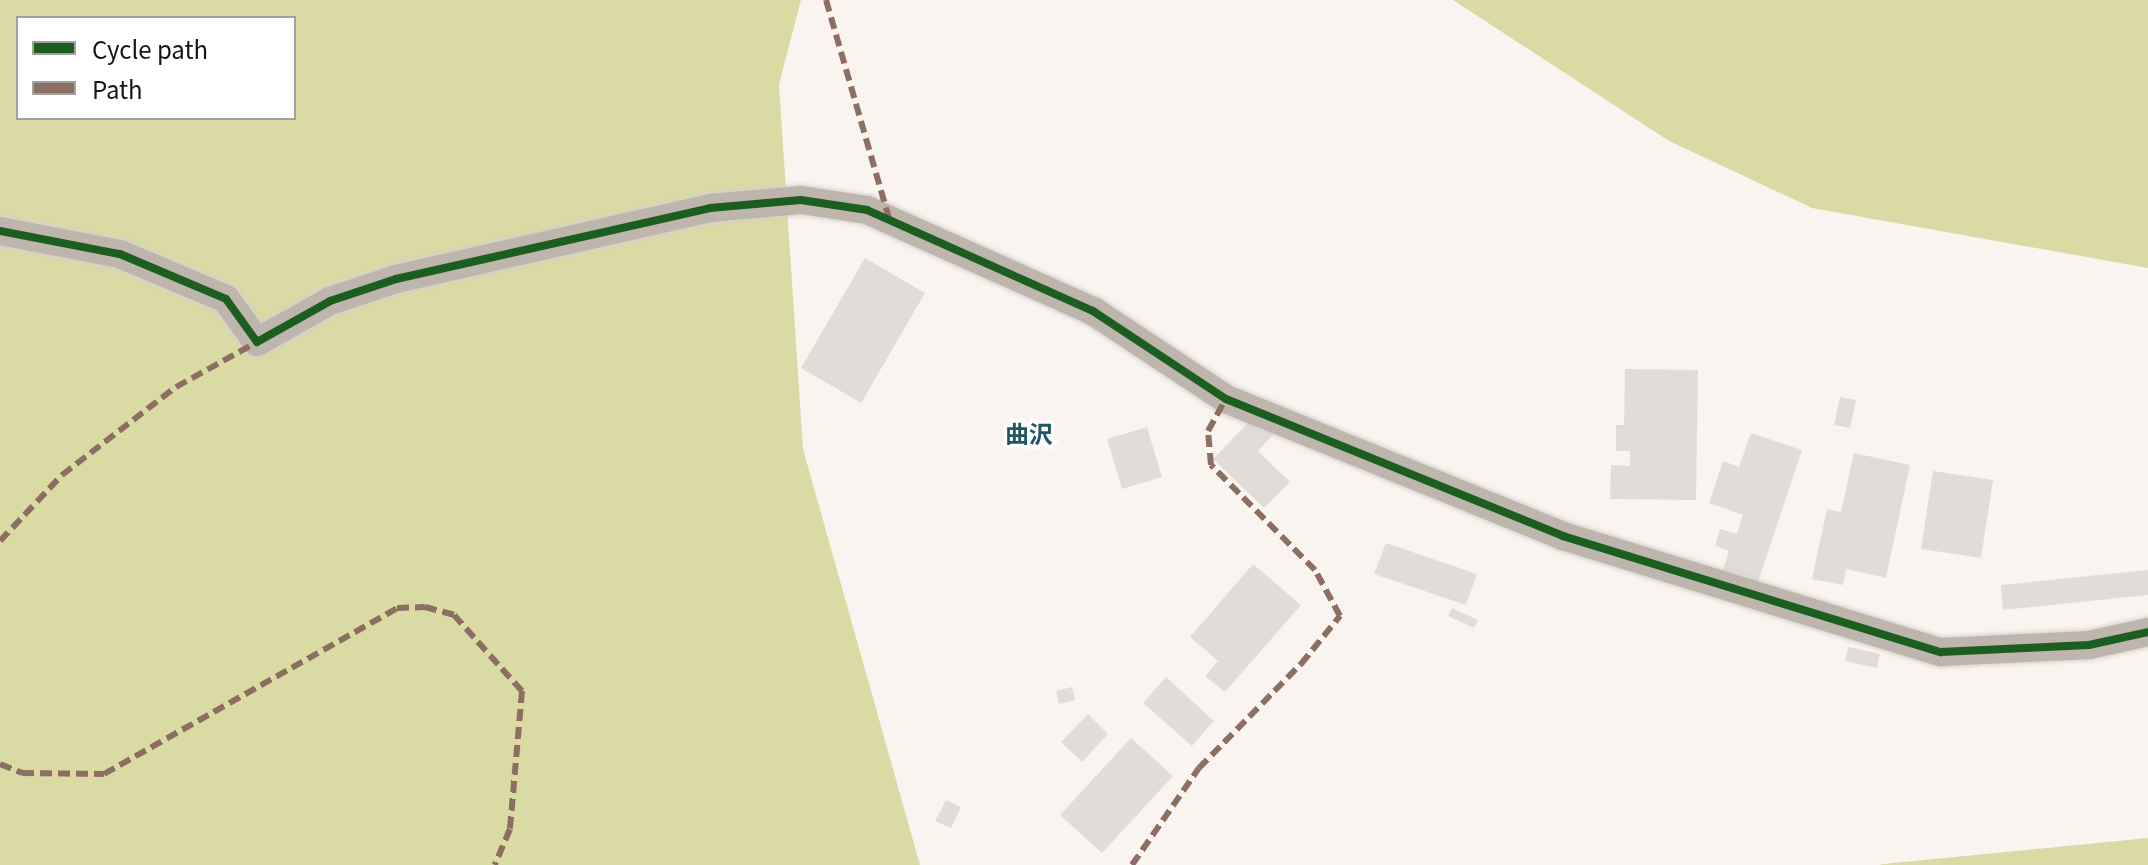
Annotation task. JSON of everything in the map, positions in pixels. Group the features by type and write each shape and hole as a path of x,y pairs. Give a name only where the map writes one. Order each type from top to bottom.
{"street":[{"path":"0,231 120,254 215,294 226,299 257,342 330,301 396,279 710,208 801,200 867,210 1093,311 1226,399 1563,536 1941,652 2089,645 2148,632"}],"green space":[{"path":"0,0 801,0 779,84 803,449 920,865 0,865"},
{"path":"1453,0 2148,0 2148,268 1812,208 1669,141"},
{"path":"2148,838 2148,865 1879,865 1883,864"}],"building":[{"path":"865,258 925,293 861,403 801,368"},
{"path":"1625,369 1698,370 1696,500 1610,499 1611,465 1630,466 1630,451 1616,451 1616,425 1624,425"},
{"path":"1840,397 1856,400 1850,428 1834,425"},
{"path":"1255,416 1274,434 1258,451 1290,482 1264,508 1213,459"},
{"path":"1147,427 1162,477 1122,489 1107,439"},
{"path":"1751,433 1802,450 1758,582 1723,570 1729,551 1715,546 1720,529 1737,534 1743,515 1709,503 1723,461 1739,467"},
{"path":"1854,453 1910,465 1886,578 1846,569 1843,585 1812,579 1827,509 1841,512"},
{"path":"1933,471 1993,480 1981,558 1921,549"},
{"path":"1386,543 1477,574 1466,605 1374,574"},
{"path":"1253,564 1301,605 1225,692 1205,676 1218,661 1190,637"},
{"path":"2148,570 2148,595 2003,610 2001,585"},
{"path":"1452,608 1478,620 1474,628 1448,616"},
{"path":"1848,647 1880,654 1877,668 1845,661"},
{"path":"1166,677 1214,721 1192,746 1143,703"},
{"path":"1072,687 1075,700 1059,704 1056,691"},
{"path":"1088,714 1108,734 1082,762 1061,742"},
{"path":"1131,738 1173,776 1102,853 1060,815"},
{"path":"946,800 961,807 951,828 935,821"}],"marked path":[{"path":"826,0 889,218"},
{"path":"0,541 62,475 176,387 257,342"},
{"path":"1132,865 1199,768 1301,664 1340,616 1315,570 1211,465 1208,431 1226,399"},
{"path":"0,764 22,773 104,774 397,608 425,607 454,615 522,691 510,829 495,865"}],"cycle path":[{"path":"0,231 120,254 226,299 257,342 330,301 396,279 710,208 801,200 867,210 1093,311 1226,399 1563,536 1941,652 2089,645 2148,632"}],"district":[{"name":"曲沢","path":"1029,433"}]}
